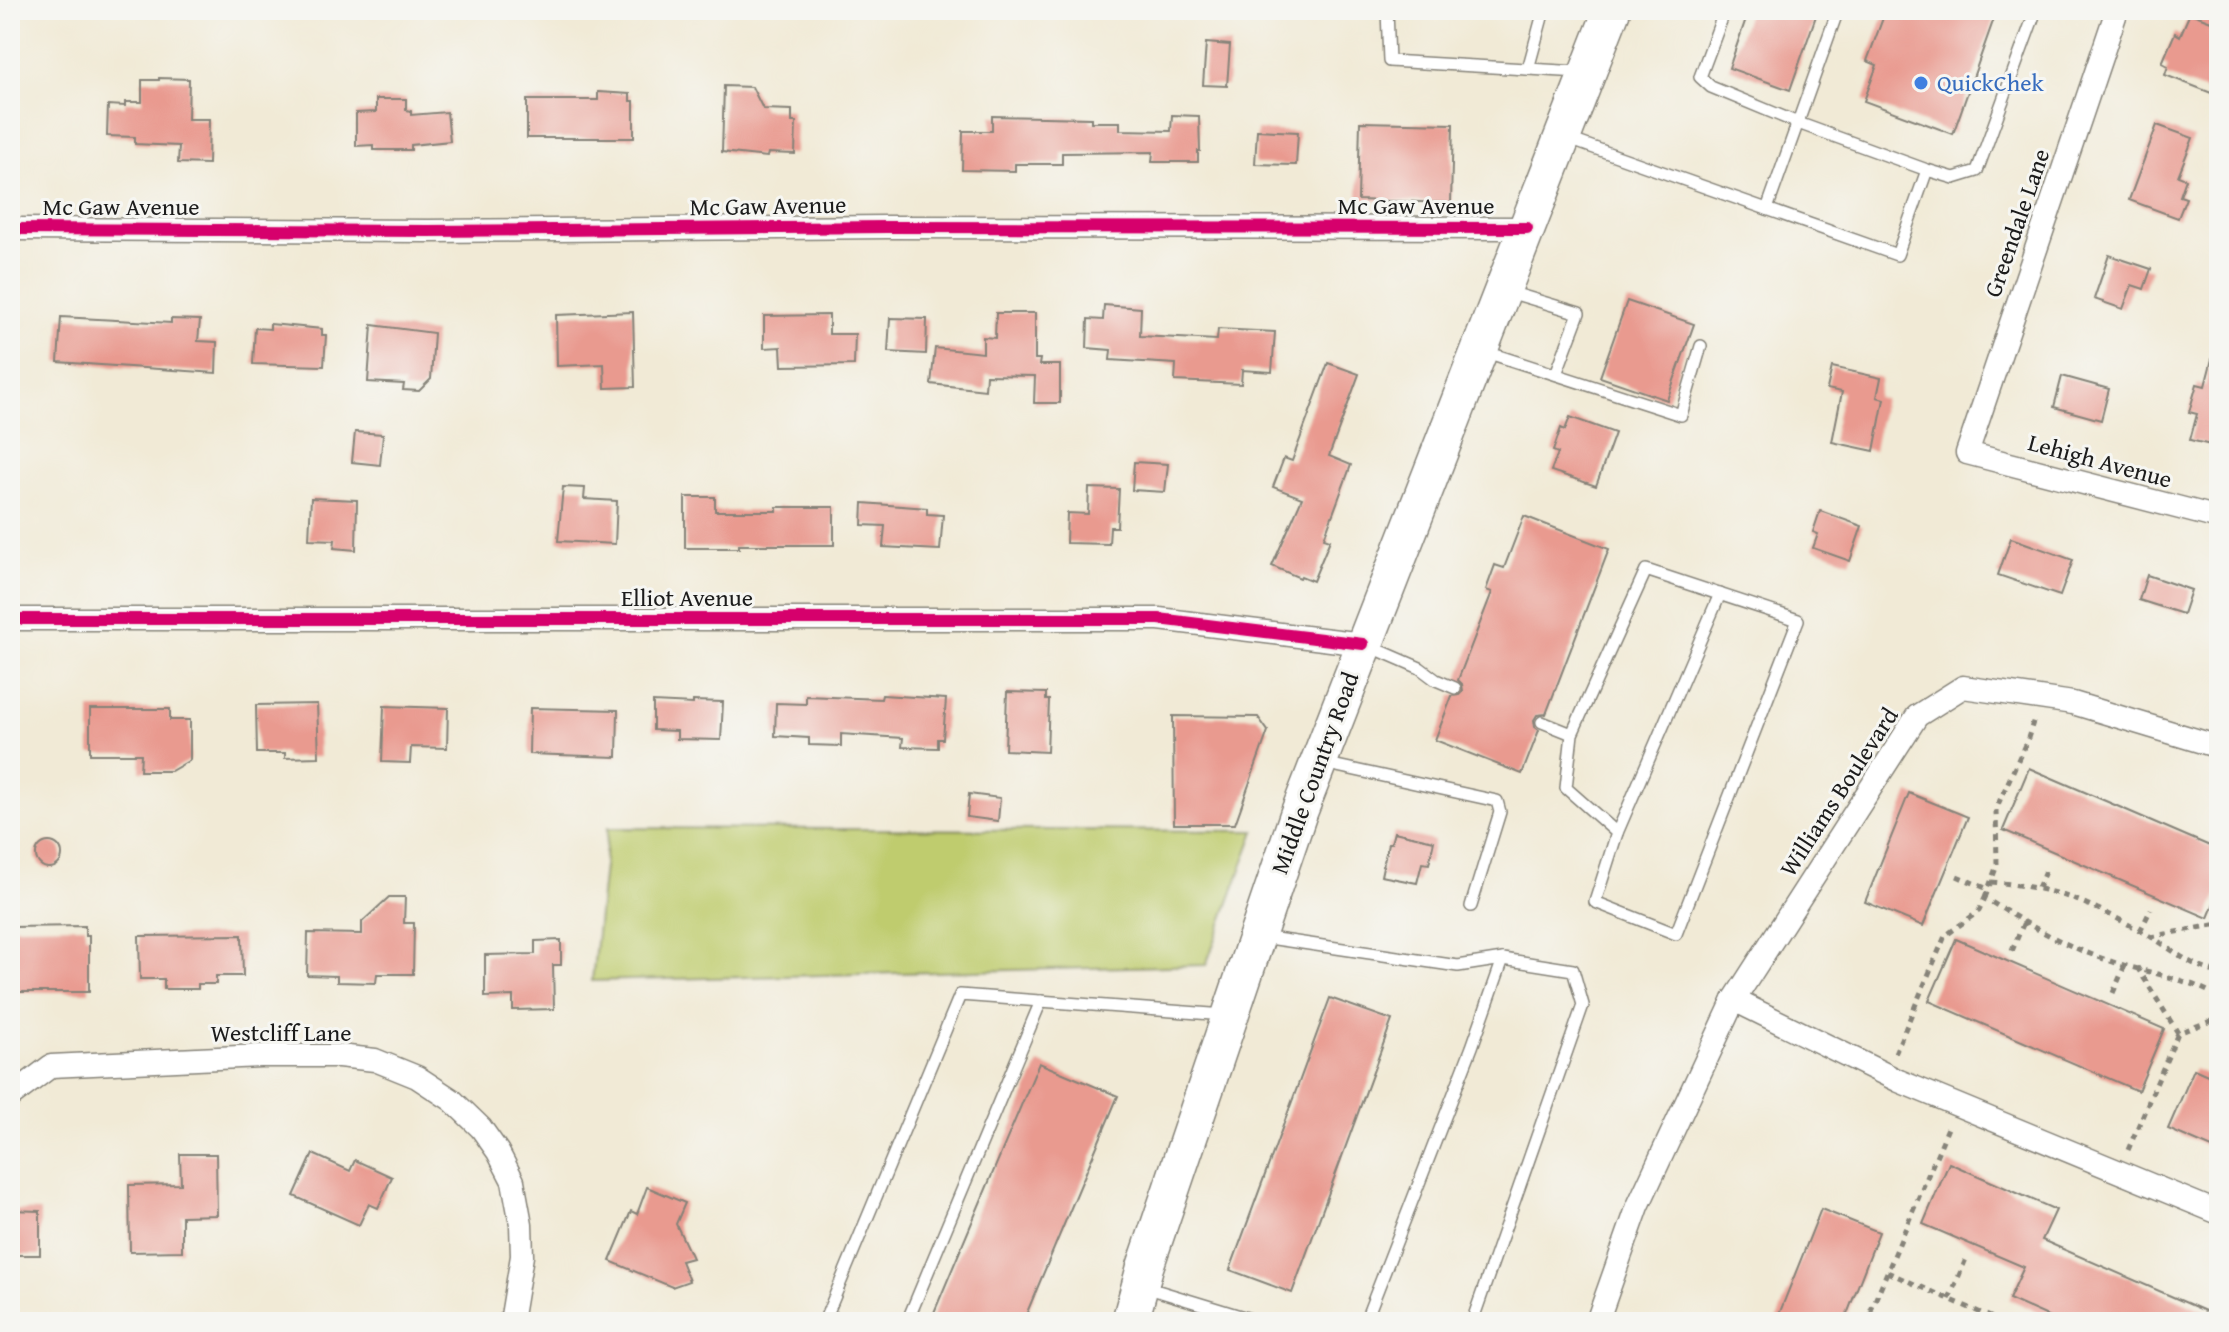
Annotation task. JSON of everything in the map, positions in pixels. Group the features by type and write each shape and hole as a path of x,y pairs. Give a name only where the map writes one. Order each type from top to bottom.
{"main road":[{"name":"Middle Country Road","path":"1130,1322 1230,1016 1318,762 1612,10"}],"street":[{"name":"Greendale Lane","path":"1967,453 2117,10"},
{"name":"Mc Gaw Avenue","path":"10,229 1527,228"},
{"name":"Lehigh Avenue","path":"1967,453 2219,518"},
{"name":"Elliot Avenue","path":"10,619 1159,619 1363,644"},
{"name":"Williams Boulevard","path":"1597,1322 1638,1206 1734,1000 1917,716 1963,687 2073,703 2219,747"},
{"path":"1734,1000 1886,1075 2219,1213"},
{"name":"Westcliff Lane","path":"10,1097 51,1066 260,1056 339,1056 375,1060 417,1077 452,1100 481,1128 513,1181 521,1224 522,1256 511,1322"}],"lane":[{"path":"1387,10 1389,61 1589,72"},
{"path":"1528,69 1544,10"},
{"path":"1725,10 1700,77 1711,87 1798,123 1954,178 1977,171 2036,10"},
{"path":"1767,209 1838,10"},
{"path":"1562,137 1897,255 1927,170"},
{"path":"1503,290 1579,313 1556,374"},
{"path":"1479,349 1681,415 1701,346"},
{"path":"1617,833 1566,788 1572,734 1646,570 1720,594 1798,620 1676,934 1595,902 1617,833 1720,594"},
{"path":"1363,644 1420,668 1436,680 1455,688"},
{"path":"1542,722 1572,734"},
{"path":"1318,762 1497,801 1500,812 1471,906"},
{"path":"1257,936 1458,966 1503,959 1573,970 1583,1005 1472,1322"},
{"path":"1365,1322 1503,959"},
{"path":"824,1322 960,995 1230,1016"},
{"path":"907,1322 1041,1001"},
{"path":"1140,1286 1260,1322"}],"path":[{"path":"1886,1075 1945,936 1979,911 1985,898 1997,865 1996,809 2028,738 2040,698"},
{"path":"2038,888 2046,869"},
{"path":"1957,876 1988,889"},
{"path":"1991,882 2058,892 2101,909 2185,961 2219,973"},
{"path":"1985,898 2024,922 2107,960 2197,984 2219,997"},
{"path":"2140,931 2151,909"},
{"path":"2012,951 2024,922"},
{"path":"2150,937 2219,924"},
{"path":"2113,993 2125,965"},
{"path":"2137,967 2178,1033"},
{"path":"2119,1172 2178,1033 2219,1018"},
{"path":"1866,1322 1957,1105"},
{"path":"1949,1299 1966,1259"},
{"path":"1887,1272 2002,1322"},
{"path":"1869,1313 1890,1322"}],"green space":[{"path":"608,828 1255,831 1206,965 592,981"}],"building":[{"path":"1749,10 1818,10 1790,90 1729,68"},
{"name":"QuickChek","path":"1886,10 1997,10 1953,134 1864,101 1877,65 1867,61"},
{"path":"2190,13 2219,24 2219,96 2165,75 2168,66 2162,63 2175,33 2180,36"},
{"path":"1206,43 1230,45 1227,86 1203,85"},
{"path":"189,79 188,119 209,119 208,164 178,163 179,146 135,144 135,137 107,136 108,105 125,106 125,102 142,102 142,80"},
{"path":"724,86 752,87 763,109 792,110 792,122 796,122 795,154 768,153 767,157 722,152"},
{"path":"598,92 630,94 630,101 634,101 634,138 527,138 527,100 598,100"},
{"path":"376,99 406,99 406,110 411,111 411,115 447,112 450,141 411,145 411,150 373,150 373,145 356,146 356,113 376,112"},
{"path":"1172,115 1199,116 1198,162 1152,162 1153,152 1062,153 1062,164 1015,164 1015,171 962,170 963,131 992,131 992,116 1091,118 1091,122 1120,122 1120,130 1171,131"},
{"path":"1360,122 1453,124 1451,203 1358,200"},
{"path":"2157,125 2193,138 2178,176 2186,179 2180,196 2186,198 2178,218 2129,200"},
{"path":"1257,130 1298,132 1296,165 1255,164"},
{"path":"2109,255 2151,269 2144,289 2132,285 2123,309 2094,299"},
{"path":"1627,301 1694,324 1667,400 1600,377"},
{"path":"1104,305 1141,308 1140,336 1217,340 1218,329 1275,332 1272,372 1242,370 1241,384 1175,381 1176,364 1110,360 1111,350 1087,348 1088,319 1103,320"},
{"path":"633,312 635,387 605,388 604,364 557,366 556,315"},
{"path":"996,313 1035,313 1035,359 1040,359 1039,365 1060,365 1060,403 1034,403 1035,376 986,375 985,390 931,384 935,348 983,353 983,337 995,338"},
{"path":"829,315 829,334 855,334 854,365 782,366 781,347 764,348 764,316"},
{"path":"61,317 171,323 171,319 200,320 198,341 217,342 216,373 58,362"},
{"path":"890,318 927,319 926,354 888,352"},
{"path":"270,324 322,329 322,335 326,335 324,366 253,364 255,328 270,329"},
{"path":"372,325 434,333 431,379 419,391 403,390 404,384 368,382"},
{"path":"2212,359 2219,360 2219,447 2190,440 2197,414 2189,412 2197,384 2205,386"},
{"path":"1328,363 1359,374 1329,456 1351,465 1324,538 1330,540 1313,581 1272,566 1302,498 1273,487 1284,458 1292,461"},
{"path":"1832,367 1881,378 1877,397 1884,399 1874,451 1832,442 1842,392 1827,389"},
{"path":"2062,376 2109,389 2101,420 2054,407"},
{"path":"1570,417 1615,433 1596,486 1551,471 1558,453 1553,451 1561,428 1565,430"},
{"path":"355,432 383,434 380,465 352,462"},
{"path":"1134,462 1168,464 1165,492 1132,490"},
{"path":"563,487 585,488 584,499 617,501 615,544 558,541"},
{"path":"1089,488 1119,489 1117,527 1110,527 1109,544 1066,543 1067,513 1088,514"},
{"path":"685,497 715,497 715,511 834,507 834,545 685,548"},
{"path":"311,498 357,500 356,550 334,548 335,540 309,539"},
{"path":"863,503 927,508 927,514 943,515 940,550 883,547 885,526 862,525"},
{"path":"1820,511 1862,526 1850,561 1813,548 1818,534 1813,532"},
{"path":"1524,516 1609,549 1546,714 1537,715 1534,720 1539,730 1522,774 1435,740 1452,696 1463,691 1458,680 1492,592 1486,590 1495,565 1504,568"},
{"path":"2011,538 2073,560 2060,596 1998,575"},
{"path":"2147,575 2191,590 2183,614 2139,600"},
{"path":"1007,692 1046,693 1046,700 1049,700 1047,752 1005,750"},
{"path":"882,695 946,699 943,739 938,739 938,748 902,747 903,738 841,734 841,746 809,745 809,738 775,736 776,703 806,704 806,696 881,699"},
{"path":"693,701 723,702 721,740 677,739 677,731 653,730 653,702 693,704"},
{"path":"317,704 319,757 285,758 285,753 257,753 256,705"},
{"path":"384,706 448,708 447,748 411,747 410,763 382,762"},
{"path":"530,708 618,710 617,757 529,754"},
{"path":"90,709 170,709 170,720 190,720 190,760 171,771 140,771 141,754 90,754"},
{"path":"1173,716 1258,717 1268,731 1235,824 1174,824"},
{"path":"2029,768 2219,850 2219,891 2208,918 2003,830"},
{"path":"1909,793 1968,817 1923,926 1865,902"},
{"path":"969,794 1000,798 998,821 967,817"},
{"path":"1394,832 1434,841 1429,864 1422,863 1417,883 1381,876 1388,843 1391,843"},
{"path":"49,842 58,846 62,855 58,864 49,868 40,864 36,855 40,846"},
{"path":"389,897 405,897 404,923 414,923 413,974 377,974 376,983 337,982 337,976 307,975 308,933 362,934 362,922"},
{"path":"85,926 85,936 89,936 89,992 10,992 10,927"},
{"path":"242,935 243,976 216,976 216,984 198,984 198,989 164,989 164,979 140,979 139,936"},
{"path":"1956,939 2164,1029 2138,1091 1929,1001"},
{"path":"561,940 561,965 553,965 554,1009 513,1010 513,996 485,997 485,955 535,954 535,941"},
{"path":"1330,998 1392,1020 1292,1293 1230,1270"},
{"path":"1039,1063 1118,1096 1023,1322 930,1322"},
{"path":"2194,1069 2219,1080 2219,1151 2168,1129"},
{"path":"180,1154 216,1154 217,1215 182,1216 182,1251 130,1252 129,1185 181,1184"},
{"path":"313,1154 350,1171 355,1160 392,1177 378,1208 369,1204 359,1225 294,1196"},
{"path":"1949,1163 2056,1210 2042,1240 2219,1317 2219,1322 2061,1322 2009,1299 2024,1267 1923,1224"},
{"path":"647,1187 685,1203 676,1224 692,1258 681,1261 689,1281 672,1287 610,1261 631,1211 637,1214"},
{"path":"1821,1209 1879,1232 1844,1322 1776,1322"},
{"path":"10,1210 40,1211 40,1255 10,1255"}],"cycle path":[{"path":"10,229 1527,228"},
{"path":"10,619 1159,619 1363,644"}],"place":[{"name":"QuickChek","path":"1921,83"}]}
